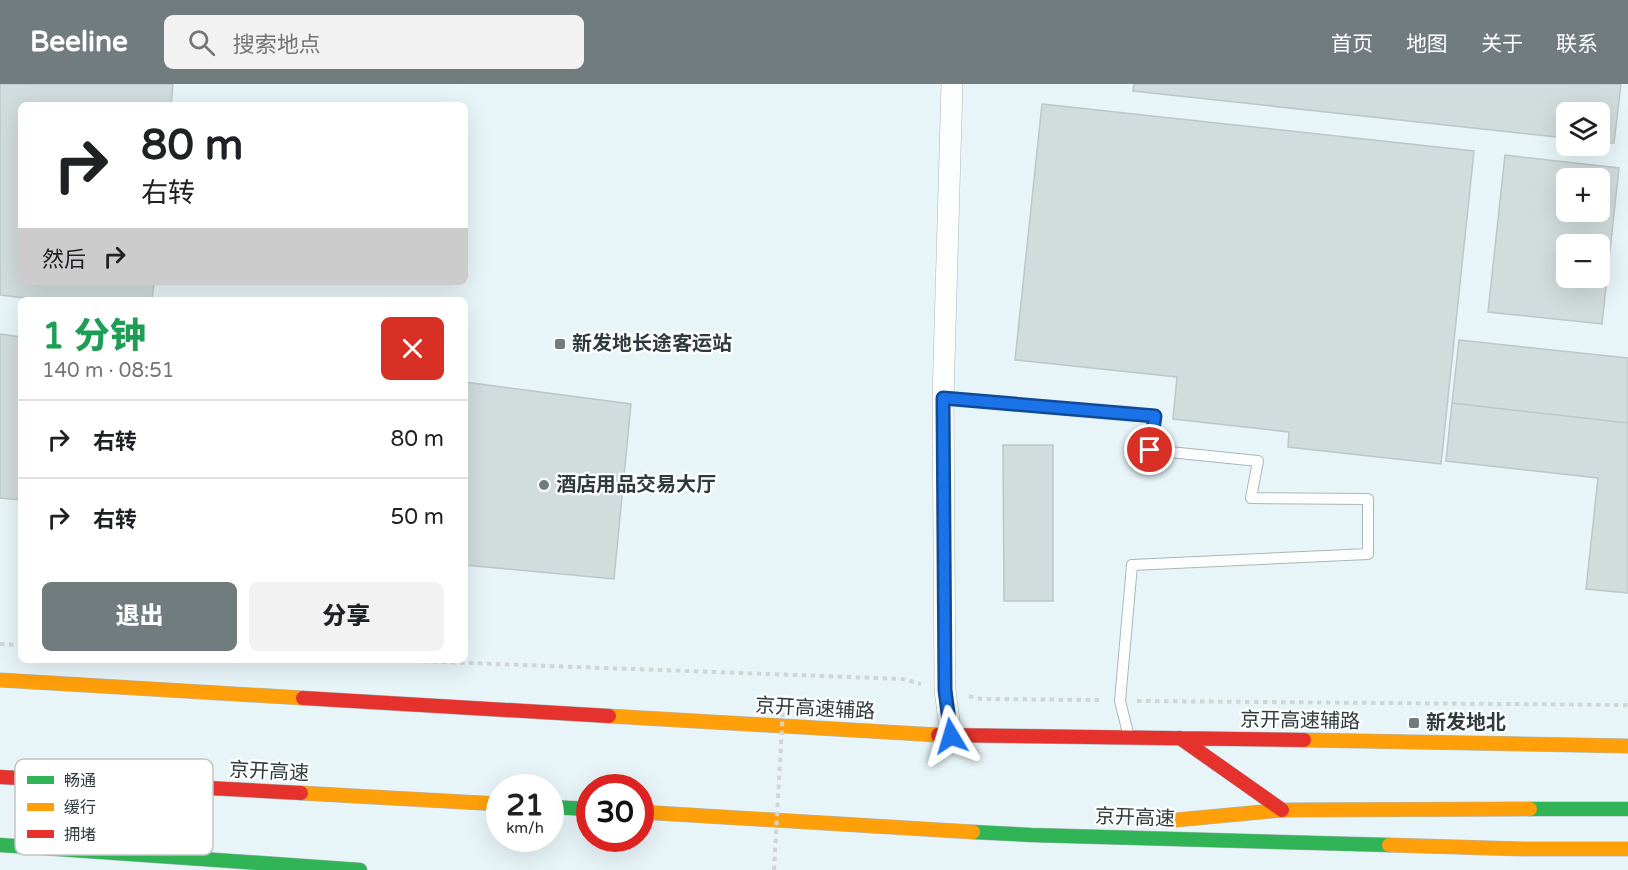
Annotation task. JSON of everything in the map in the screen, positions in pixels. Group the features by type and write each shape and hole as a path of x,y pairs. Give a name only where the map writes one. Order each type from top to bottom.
{"main road":[{"name":"京开高速辅路","path":"0,680 951,736 1628,746"},
{"path":"1180,738 1282,810"},
{"name":"京开高速","path":"0,777 15,778"},
{"name":"京开高速","path":"213,789 486,803"},
{"path":"1031,835 1282,810 1628,809"},
{"name":"京开高速","path":"654,813 1031,835 1523,849 1628,849"},
{"path":"0,845 15,846"},
{"path":"144,855 360,870"}],"street":[{"path":"951,736 945,690 943,398 952,84"}],"lane":[{"path":"943,398 1155,416 1150,450 1258,461 1251,498 1368,499 1368,554 1132,566 1120,700 1129,737"}],"path":[{"path":"0,644 18,645"},
{"name":"京开高速辅路","path":"468,663 903,679 981,699 1628,705"},
{"path":"774,870 783,709"}],"building":[{"path":"0,84 173,84 171,102 18,102 18,285 154,285 152,297 18,297 0,295"},
{"path":"1134,84 1621,84 1614,143 1610,143 1610,102 1556,102 1556,137 1133,91"},
{"path":"1042,104 1474,151 1441,464 1288,447 1289,432 1173,419 1177,377 1015,360"},
{"path":"1505,155 1619,168 1610,251 1610,234 1556,234 1556,288 1606,288 1602,324 1488,312"},
{"path":"0,334 18,337 18,500 0,498"},
{"path":"1459,340 1628,358 1628,423 1452,403"},
{"name":"酒店用品交易大厅","path":"468,382 631,404 614,579 468,565"},
{"path":"1452,403 1628,423 1628,593 1586,589 1598,478 1446,461"},
{"path":"1003,445 1053,445 1053,601 1004,601"}],"traffic: fast":[{"path":"564,808 576,808"},
{"path":"1530,809 1628,809"},
{"path":"973,832 1389,845"},
{"path":"0,845 15,846"},
{"path":"144,855 360,870"}],"traffic: slow":[{"path":"0,680 303,698"},
{"path":"609,716 938,735"},
{"path":"1304,740 1628,746"},
{"path":"301,793 486,803"},
{"path":"1165,821 1282,810 1530,809"},
{"path":"654,813 973,832"},
{"path":"1389,845 1628,849"}],"traffic: jam":[{"path":"303,698 609,716"},
{"path":"938,735 1304,740"},
{"path":"1180,738 1282,810"},
{"path":"0,777 15,778"},
{"path":"213,788 301,793"}],"place":[{"name":"新发地长途客运站","path":"560,344"},
{"name":"酒店用品交易大厅","path":"544,485"},
{"name":"新发地北","path":"1414,723"}],"route":[{"path":"951,736 945,690 943,398 1155,416 1150,450"}]}
